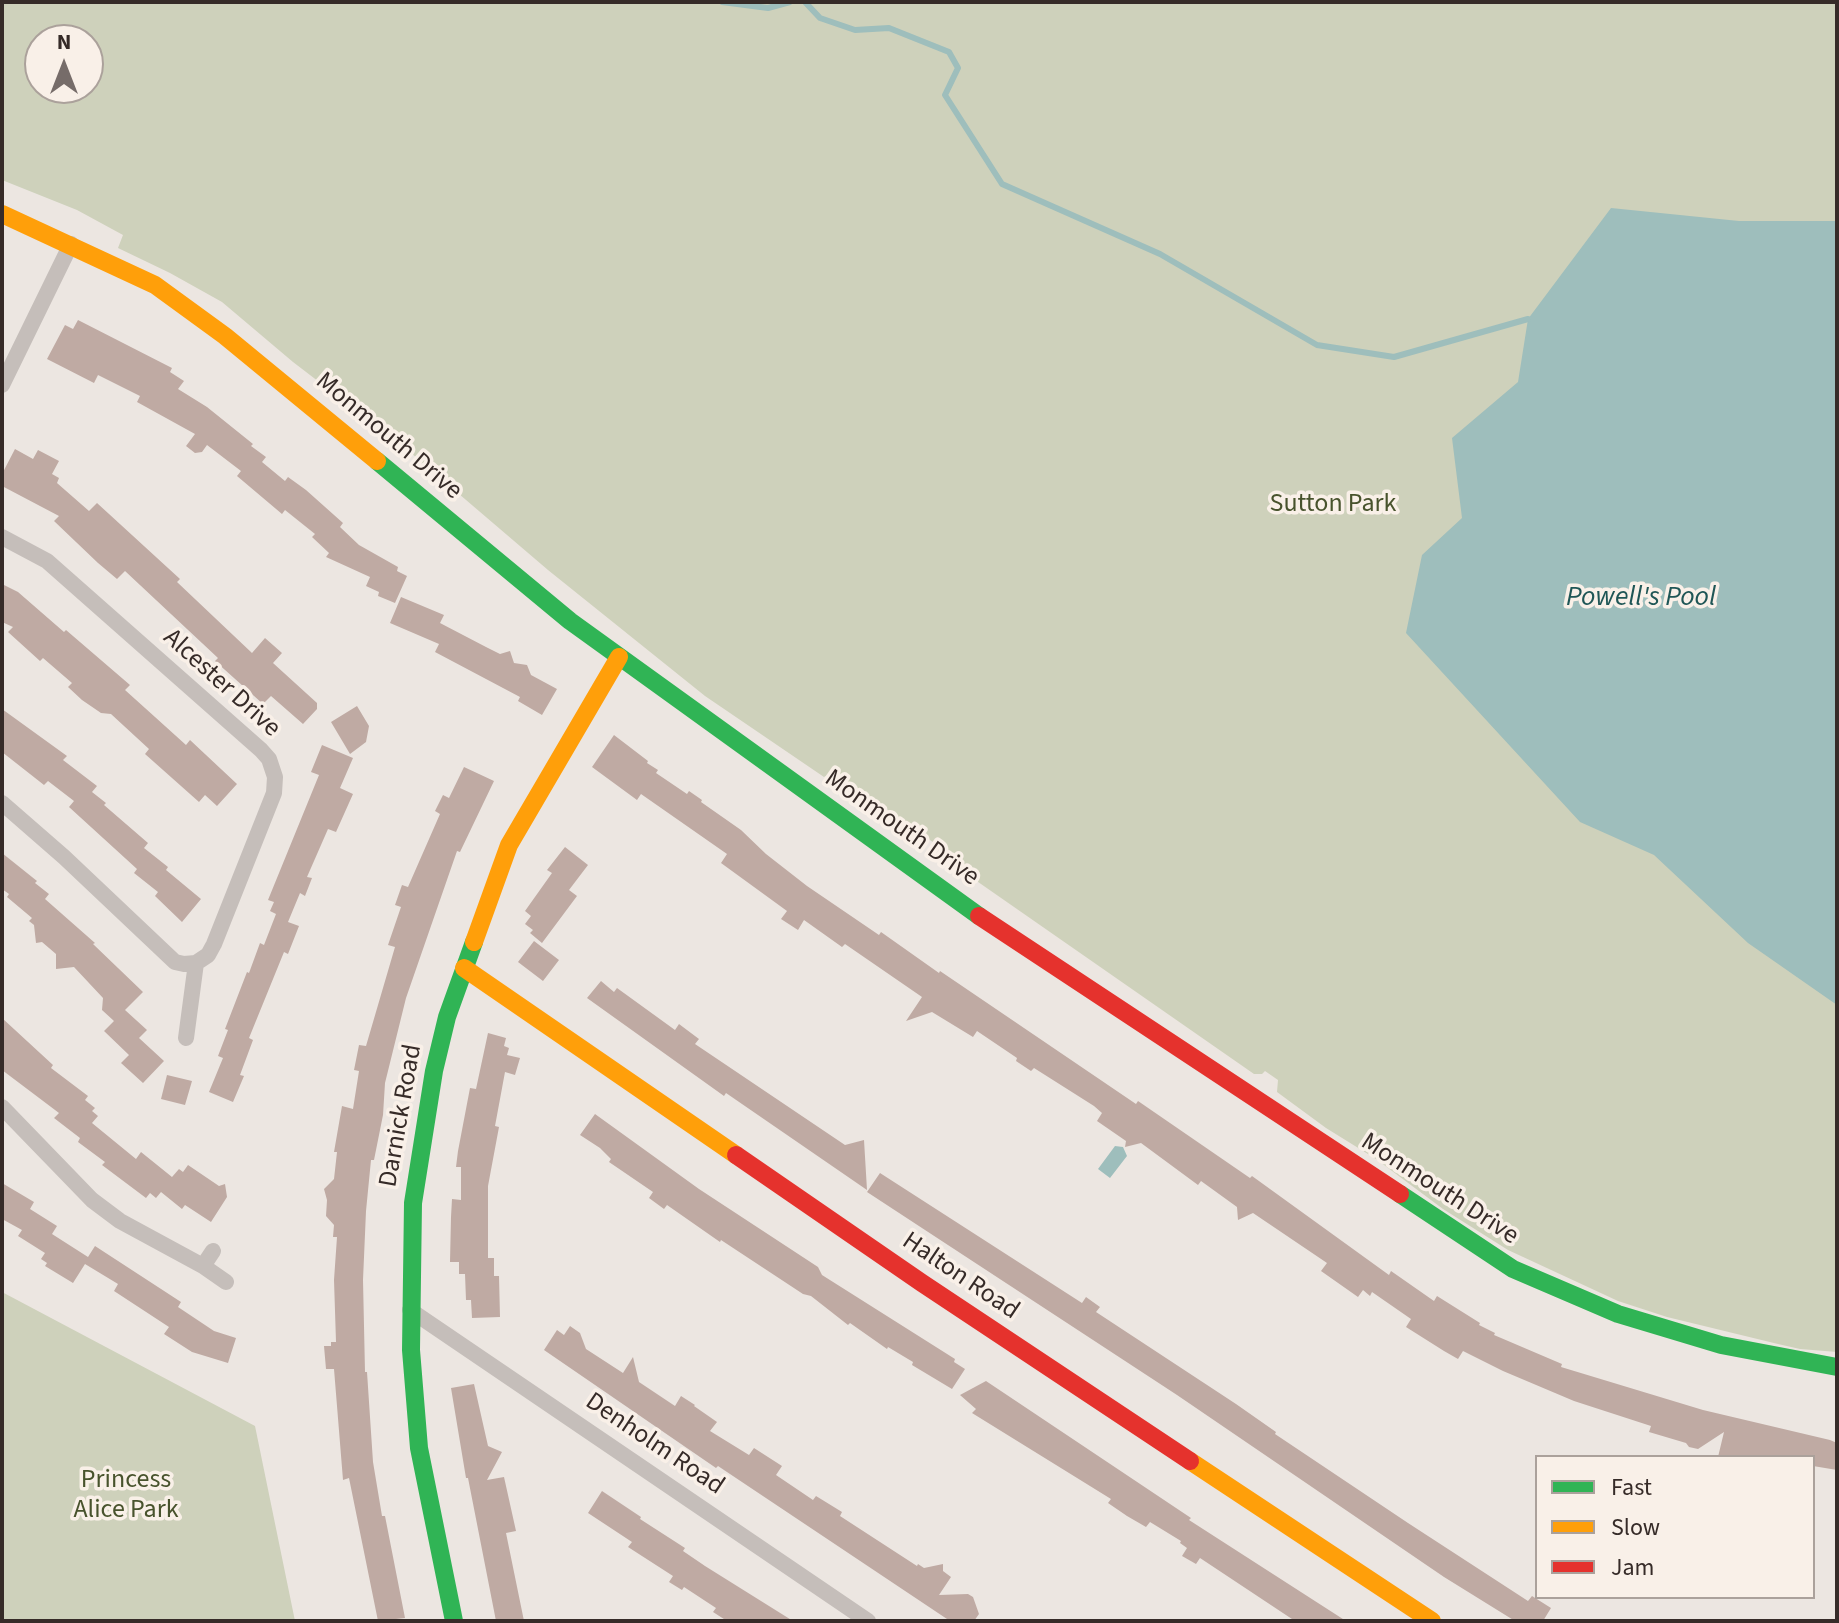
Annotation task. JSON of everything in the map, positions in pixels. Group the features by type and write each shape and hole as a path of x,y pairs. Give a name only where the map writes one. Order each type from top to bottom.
{"street":[{"name":"Monmouth Drive","path":"2,214 155,285 225,336 570,621 619,657 1014,941 1513,1269 1618,1314 1721,1345 1837,1367"},
{"path":"2,385 71,244"},
{"name":"Alcester Drive","path":"2,537 47,561 269,759 275,777 274,793 214,944 208,955 196,963 186,1038"},
{"name":"Darnick Road","path":"454,1621 417,1435 413,1388 410,1246 417,1167 447,1017 509,845 619,657"},
{"path":"2,803 175,962 196,963"},
{"name":"Halton Road","path":"464,968 935,1292 1432,1621"},
{"path":"2,1107 92,1200 120,1221 226,1282"},
{"path":"203,1266 213,1251"},
{"name":"Denholm Road","path":"410,1310 868,1621"}],"green space":[{"name":"Sutton Park","path":"2,2 1837,2 1837,1352 1778,1344 1667,1317 1618,1301 1508,1250 1443,1209 1277,1092 1278,1080 1265,1071 1254,1074 958,868 963,863 832,772 824,777 705,696 548,570 404,447 293,362 222,302 118,248 123,235 77,210 2,180"},
{"name":"Princess Alice Park","path":"2,1292 255,1426 295,1621 2,1621"}],"water":[{"name":"Powell's Pool","path":"1611,208 1739,221 1837,221 1837,1005 1748,943 1654,855 1580,822 1406,633 1422,555 1462,518 1452,438 1518,382 1528,319"},
{"path":"1115,1146 1123,1147 1127,1156 1110,1178 1098,1169"}],"building":[{"path":"78,320 172,368 170,372 184,381 178,389 207,407 253,444 251,446 266,457 262,462 285,481 288,477 306,490 343,523 340,527 359,545 398,567 397,571 407,576 395,603 378,596 379,592 366,586 370,577 326,557 329,553 312,537 315,534 285,510 282,514 237,476 241,471 207,445 202,452 195,453 186,446 195,434 137,402 140,396 98,375 94,383 47,359 65,325 73,329"},
{"path":"15,449 33,459 38,450 59,461 52,474 59,478 57,483 89,511 97,503 180,579 177,582 252,653 265,638 282,653 273,663 317,703 317,709 303,724 271,696 263,704 125,571 117,579 54,521 59,516 2,486 2,474"},
{"path":"2,584 18,592 64,632 66,630 130,685 125,690 186,745 190,740 237,784 217,806 205,795 199,802 145,754 149,749 111,714 101,713 82,700 68,687 72,683 43,658 40,661 8,632 13,627 2,622"},
{"path":"401,597 444,615 440,623 500,654 510,651 514,663 527,665 531,675 557,689 542,715 518,701 520,697 435,652 439,644 390,623"},
{"path":"357,706 369,726 366,742 350,754 331,722"},
{"path":"2,709 67,756 63,760 97,786 92,792 106,803 104,805 148,843 144,848 201,899 182,922 155,896 158,892 134,873 137,869 69,807 74,801 48,781 44,785 2,752"},
{"path":"614,735 658,770 656,773 687,794 689,791 702,800 807,886 879,935 881,932 940,971 1136,1104 1138,1101 1250,1178 1252,1176 1389,1275 1391,1271 1434,1301 1437,1296 1494,1335 1562,1364 1561,1367 1703,1410 1830,1440 1837,1443 1837,1470 1815,1466 1815,1455 1718,1455 1724,1432 1698,1449 1689,1447 1686,1443 1649,1432 1651,1426 1574,1401 1463,1351 1458,1359 1406,1327 1411,1319 1372,1292 1370,1296 1363,1290 1358,1297 1321,1271 1327,1263 1253,1213 1238,1220 1237,1207 1201,1181 1198,1185 1141,1143 1125,1147 1126,1141 1097,1121 1102,1113 1094,1106 1034,1068 1031,1071 977,1031 973,1037 932,1012 906,1021 922,997 804,920 798,930 781,919 787,911 721,863 727,854 641,794 637,800 592,767"},
{"path":"322,745 353,758 340,788 353,794 336,832 328,829 307,877 312,878 305,896 300,893 288,922 299,926 288,954 284,952 249,1038 253,1040 240,1075 244,1076 233,1102 209,1092 223,1058 218,1056 228,1030 225,1029 247,972 260,943 264,945 276,914 270,911 274,902 268,900 319,775 311,772"},
{"path":"464,767 494,781 460,852 457,851 406,998 385,1083 383,1115 374,1160 371,1160 363,1280 365,1372 373,1462 405,1618 378,1621 349,1478 343,1480 334,1369 326,1369 324,1346 336,1342 334,1280 337,1237 333,1237 334,1225 326,1216 324,1189 334,1179 337,1152 334,1152 342,1106 353,1109 359,1071 354,1070 359,1045 366,1046 395,947 388,945 401,907 395,905 402,885 408,887 440,814 435,811 443,795 449,798"},
{"path":"565,847 588,865 569,890 577,896 542,943 525,924 531,916 525,911 552,873 547,870"},
{"path":"2,853 37,881 35,883 49,894 45,899 95,943 143,992 125,1010 147,1030 139,1038 164,1061 143,1083 121,1063 129,1055 104,1031 114,1021 102,1010 103,998 74,967 56,969 56,954 42,942 36,943 34,925 29,921 32,918 2,889"},
{"path":"534,941 559,960 543,981 518,962"},
{"path":"601,981 614,992 617,988 675,1030 679,1024 699,1039 695,1044 845,1145 864,1140 867,1190 726,1093 724,1096 587,998"},
{"path":"2,1018 53,1065 51,1068 88,1096 85,1100 95,1108 92,1111 98,1116 92,1123 136,1159 141,1152 172,1177 179,1169 183,1172 188,1165 219,1186 225,1184 227,1197 211,1222 185,1205 182,1209 161,1192 156,1198 150,1193 146,1198 102,1165 105,1162 78,1142 80,1138 54,1118 59,1113 2,1070"},
{"path":"488,1033 506,1038 504,1046 509,1048 507,1055 520,1058 515,1075 505,1072 488,1186 488,1258 494,1258 494,1276 499,1276 500,1317 472,1318 471,1300 466,1300 465,1274 459,1274 459,1262 450,1262 452,1199 461,1200 461,1167 456,1167 458,1151 470,1088 476,1089"},
{"path":"167,1075 192,1081 185,1105 161,1099"},
{"path":"595,1114 699,1189 818,1267 822,1275 955,1359 954,1362 965,1369 952,1389 850,1323 848,1325 811,1296 720,1242 667,1205 664,1209 649,1198 653,1192 609,1162 611,1159 600,1148 580,1135"},
{"path":"880,1173 1082,1303 1086,1297 1100,1307 1096,1312 1408,1523 1528,1601 1532,1596 1551,1608 1543,1621 1515,1621 1444,1577 1177,1395 867,1192"},
{"path":"2,1183 34,1202 30,1209 57,1226 52,1234 88,1257 95,1246 181,1302 178,1307 214,1331 236,1338 228,1363 192,1352 164,1334 169,1327 114,1291 118,1284 85,1264 73,1283 45,1266 47,1263 41,1259 45,1253 18,1236 22,1230 2,1219"},
{"path":"570,1326 580,1333 586,1349 623,1373 633,1357 639,1382 675,1406 681,1396 695,1405 717,1422 710,1431 749,1455 754,1448 782,1466 776,1475 813,1500 816,1496 842,1512 840,1516 917,1566 924,1568 943,1564 943,1571 951,1577 939,1595 968,1594 973,1597 979,1614 974,1621 950,1621 718,1466 716,1468 544,1350 557,1330 564,1335"},
{"path":"986,1381 1191,1518 1189,1520 1346,1621 1295,1621 1200,1558 1196,1564 1182,1556 1187,1548 1181,1541 1150,1522 1146,1527 1127,1516 1108,1503 1111,1499 972,1413 976,1409 960,1395"},
{"path":"474,1384 488,1446 502,1452 487,1480 504,1477 516,1531 506,1533 524,1621 496,1621 451,1388"},
{"path":"602,1491 685,1548 683,1551 705,1566 793,1621 727,1621 713,1612 716,1608 684,1587 682,1590 669,1582 673,1576 628,1547 632,1542 588,1513"}],"waterway":[{"path":"722,2 768,8 790,2"},
{"path":"805,2 820,18 855,30 889,28 949,52 958,68 945,95 1002,184 1160,254 1317,345 1394,357 1528,319"}],"traffic: fast":[{"path":"377,461 570,621 979,916"},
{"path":"454,1621 419,1448 411,1350 413,1203 434,1071 447,1017 474,942"},
{"path":"1400,1194 1513,1269 1618,1314 1721,1345 1837,1367"}],"traffic: slow":[{"path":"2,214 155,285 225,336 377,461"},
{"path":"474,942 509,845 619,657"},
{"path":"464,968 736,1155"},
{"path":"1190,1461 1432,1621"}],"traffic: jam":[{"path":"979,916 1400,1194"},
{"path":"736,1155 1190,1461"}]}
